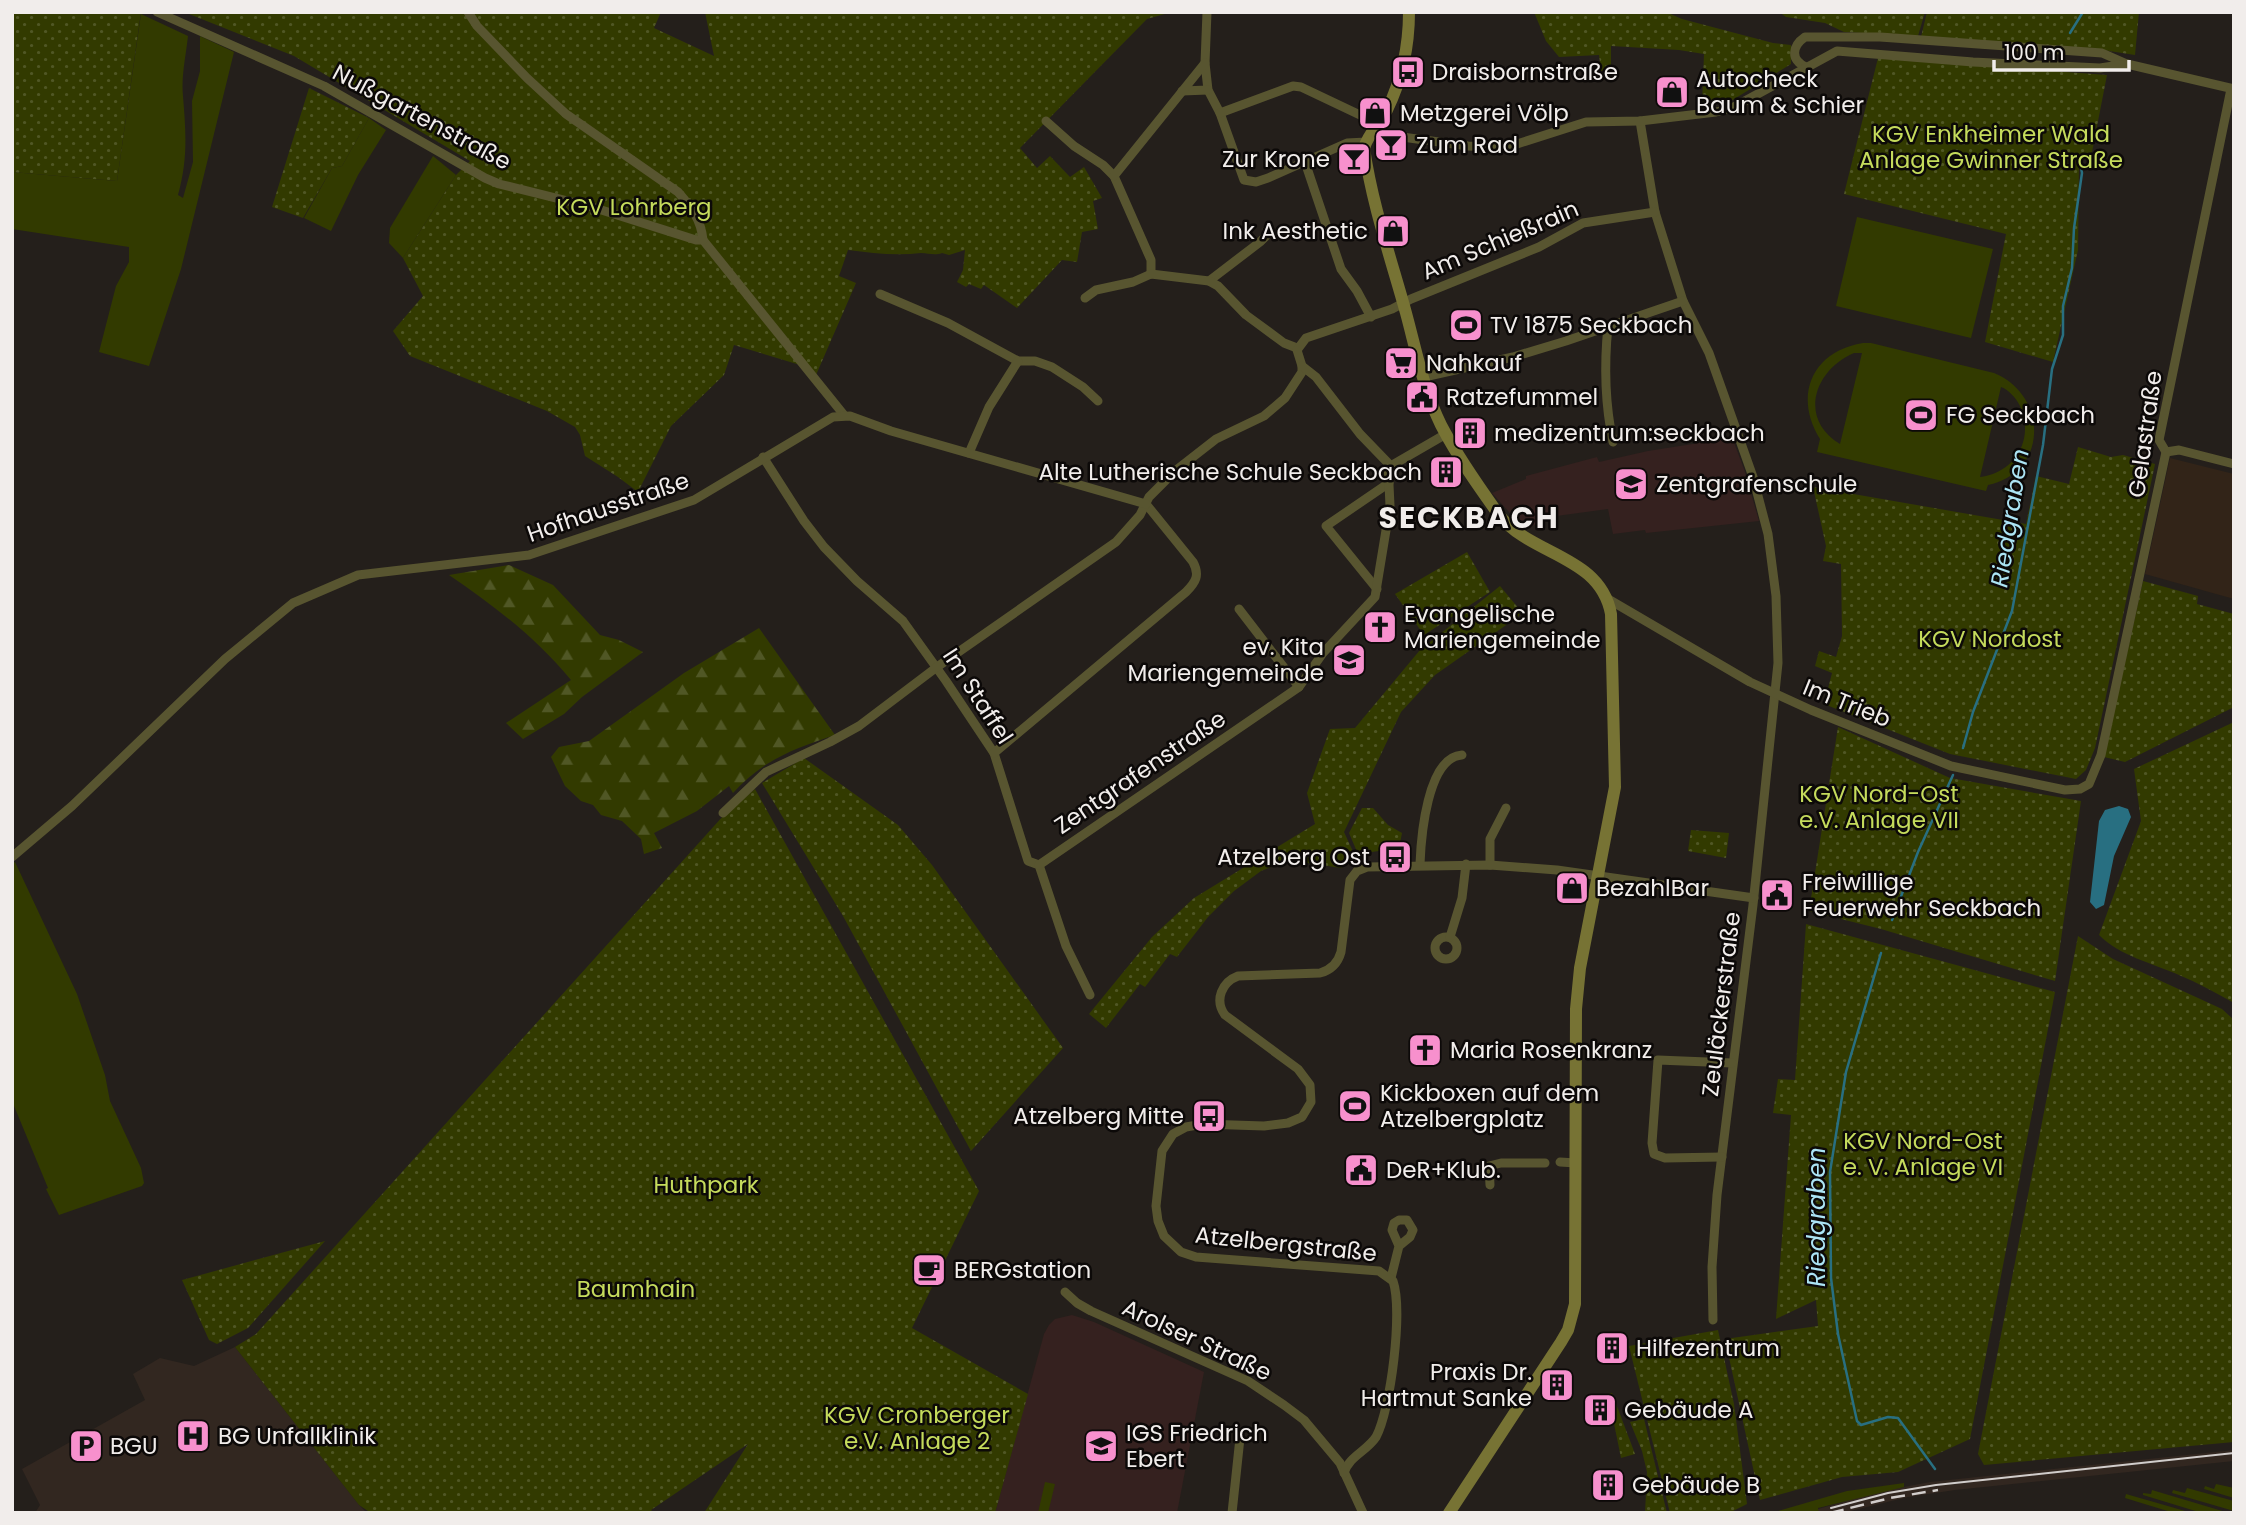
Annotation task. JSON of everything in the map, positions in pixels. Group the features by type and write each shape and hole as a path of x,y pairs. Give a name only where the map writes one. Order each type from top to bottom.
{"main road":[{"path":"1409,12 1408,42 1403,68 1364,148 1371,191 1424,377 1446,434 1504,520 1520,533 1577,565 1600,586 1608,599 1611,614 1616,777 1578,987 1575,1073 1575,1304 1568,1330 1449,1513"}],"street":[{"name":"Nußgartenstraße","path":"157,12 324,86 499,184 605,210 703,240"},
{"path":"468,12 477,26 566,114 669,185 693,208 703,240 844,415 1146,504 1193,562 1197,571 1196,582 1186,592 994,753"},
{"path":"1207,12 1205,63 1208,90 1220,113 1241,178 1256,181 1268,178 1373,133"},
{"path":"1806,67 1795,59 1796,45 1806,36 1922,39 2102,52 2127,64 2232,89"},
{"path":"1820,37 1829,47 1825,56"},
{"path":"1844,38 1842,44 1846,51"},
{"path":"1920,57 1922,39"},
{"path":"1220,113 1293,86 1301,87 1373,133 1468,146 1496,147 1541,138 1576,124 1716,113 1732,108 1835,51 2100,68 2127,64"},
{"path":"1114,176 1205,63"},
{"name":"Gelastraße","path":"2089,784 2101,755 2166,452 2159,440 2232,89"},
{"path":"1182,91 1208,90"},
{"path":"1046,121 1114,176 1151,260 1151,274"},
{"name":"Zeuläckerstraße","path":"1640,121 1654,212 1683,302 1704,341 1758,491 1768,534 1776,596 1778,649 1774,694 1754,898 1714,1229 1713,1320"},
{"path":"1305,162 1341,269 1371,317"},
{"name":"Am Schießrain","path":"1403,303 1539,247 1583,223 1654,212"},
{"path":"1209,281 1266,236 1266,230"},
{"path":"723,813 766,772 859,726 937,667 1105,551 1128,532 1149,497 1175,471 1223,435 1264,416 1295,386 1302,366 1297,348 1246,315 1218,286 1209,281 1151,274 1133,282 1096,290 1085,298"},
{"path":"880,294 948,323 1018,361 1035,361 1052,366 1098,401"},
{"path":"1424,377 1513,356 1683,302"},
{"path":"1297,348 1309,337 1371,317 1403,303"},
{"path":"1608,326 1606,387 1613,442"},
{"path":"969,453 989,407 1018,361"},
{"path":"1302,366 1316,377 1389,467 1446,434"},
{"name":"Hofhausstraße","path":"12,857 72,806 225,659 293,603 358,575 529,555 702,496 826,420 844,415"},
{"path":"2166,452 2179,450 2234,464"},
{"name":"Im Staffel","path":"763,457 824,547 903,621 994,753 1028,861 1038,865 1066,946 1090,995"},
{"name":"Zentgrafenstraße","path":"1038,865 1299,687 1323,653 1371,604 1377,589 1390,506 1389,467"},
{"path":"1377,589 1326,526 1389,482"},
{"name":"Im Trieb","path":"1608,599 1774,694 1951,766 2065,790 2080,789 2089,784"},
{"path":"1239,608 1299,687"},
{"path":"1420,864 1426,808 1432,787 1447,762 1454,755 1462,755"},
{"path":"1490,865 1490,839 1506,808"},
{"path":"1450,937 1462,898 1466,864"},
{"name":"Atzelbergstraße","path":"1345,1473 1350,1461 1375,1438 1385,1411 1392,1373 1396,1323 1396,1291 1391,1278 1373,1270 1307,1267 1188,1255 1173,1247 1164,1236 1158,1221 1156,1206 1162,1151 1173,1134 1186,1127 1203,1124 1280,1125 1302,1117 1311,1102 1310,1085 1298,1069 1225,1015 1219,999 1226,983 1233,977 1243,975 1320,973 1331,969 1339,958 1349,884 1354,873 1367,867 1466,864 1573,871 1754,898"},
{"path":"1722,1157 1665,1158 1654,1154 1652,1143 1658,1060 1732,1063"},
{"path":"1560,1162 1576,1163"},
{"path":"1490,1185 1489,1166 1501,1163 1545,1163"},
{"path":"1391,1278 1399,1246"},
{"name":"Arolser Straße","path":"1065,1292 1091,1311 1248,1381 1284,1405 1304,1420 1340,1463 1363,1513"},
{"path":"1232,1513 1240,1438"},
{"name":"Arolser Straße","path":"1355,1498 1357,1513"}],"shaded area":[{"name":"Zentgrafenschule","path":"1731,438 1744,469 1759,521 1613,534 1608,509 1549,517 1527,529 1492,493 1526,479 1526,476 1597,457 1599,462"},
{"path":"2170,458 2234,474 2234,599 2145,574"},
{"name":"IGS Friedrich Ebert","path":"1072,1315 1094,1322 1204,1372 1177,1513 995,1513 1044,1334 1055,1319"},
{"name":"BG Unfallklinik","path":"235,1347 367,1513 35,1513 40,1505 22,1469 145,1400 133,1374 160,1358 194,1366"},
{"path":"2234,1450 2234,1461 1955,1490 1908,1497 1842,1513 1804,1513 1878,1492 1930,1482"}],"green space":[{"path":"12,12 141,12 117,181 12,172"},
{"name":"KGV Lohrberg","path":"184,12 661,12 654,28 714,56 705,12 1172,12 1147,19 1020,148 1037,168 1050,156 1070,177 1084,167 1102,198 1093,201 1098,229 1082,232 1077,262 1062,260 1017,308 984,285 981,289 969,284 966,287 957,282 963,270 965,250 949,255 884,254 848,250 839,276 856,283 816,375 810,368 734,345 724,375 671,426 638,492 585,456 580,435 575,427 547,411 410,356 393,331 423,296 403,258 456,175 470,161 294,56"},
{"path":"1534,12 1666,12 1682,19 1773,43 1791,45 1791,64 1726,104 1702,104 1704,54 1611,46 1611,69 1601,71 1599,55 1559,57 1546,41"},
{"path":"1779,12 1925,12 1918,36 1844,32 1825,23 1786,17"},
{"path":"1927,12 2139,12 2135,55 2103,50 1921,37"},
{"path":"141,14 188,36 183,81 185,158 178,195 183,198 193,162 192,101 200,71 200,36 234,52 181,269 149,366 99,352 116,286 129,262 129,247 12,229 12,172 117,181"},
{"name":"KGV Enkheimer Wald Anlage Gwinner Straße","path":"1878,58 2107,75 2092,152 2079,160 2078,250 2053,362 1985,342 2006,234 1844,194"},
{"path":"309,88 369,118 342,166 332,168 303,218 272,207"},
{"path":"369,118 386,130 358,175 331,231 304,218 332,168 342,166"},
{"path":"433,156 456,175 403,258 389,243 390,228"},
{"path":"1857,217 1993,249 1971,338 1836,306"},
{"name":"FG Seckbach","path":"1871,343 1994,373 2012,384 2024,398 2032,415 2034,432 2031,450 2022,465 2008,477 1988,485 1986,491 1817,452 1820,439 1812,423 1808,392 1812,378 1820,366 1831,355 1845,348","holes":["1854,353 1862,353 1840,444 1827,434 1819,422 1815,409 1816,396 1829,371","2001,387 2007,390 2020,406 2024,418 2023,442 2019,452 2003,469 1980,477"]},
{"name":"KGV Nordost","path":"2078,447 2111,457 2123,455 2155,464 2095,748 2086,770 2076,779 1950,754 1824,704 1832,673 1815,666 1819,651 1836,657 1842,636 1841,564 1823,561 1826,546 1813,487 2026,524 2036,476 2069,484"},
{"path":"1467,552 1490,592 1424,635 1395,594"},
{"path":"509,565 553,585 600,635 619,640 643,652 582,697 564,714 523,739 506,723 571,680 514,623 449,575"},
{"path":"2143,581 2198,596 2197,604 2234,614 2234,707 2125,762 2104,757"},
{"path":"1500,586 1520,610 1519,616 1435,675 1401,712 1344,832 1356,858 1341,868 1289,860 1261,871 1234,891 1208,917 1177,957 1170,954 1145,987 1140,984 1106,1028 1089,1014 1152,937 1194,898 1315,824 1307,793 1330,729 1355,728 1420,650"},
{"path":"759,628 835,735 779,757 756,772 733,793 729,786 697,811 654,833 662,848 644,854 641,839 622,821 601,815 593,805 581,801 565,786 551,757 559,747 589,741 684,673"},
{"path":"2234,722 2234,1003 2186,978 2126,954 2099,935 2141,821 2134,769"},
{"name":"KGV Nord-Ost e.V. Anlage VII","path":"1838,727 1950,778 2081,801 2055,981 1881,929 1809,911"},
{"path":"804,758 898,825 932,865 1063,1048 971,1151 843,916 762,783"},
{"name":"Huthpark","path":"755,789 979,1191 912,1328 1028,1394 995,1513 704,1513 748,1444 651,1510 654,1513 371,1513 359,1505 235,1347 256,1334 724,815"},
{"path":"1362,808 1373,808 1388,825 1402,833 1399,848 1358,854 1349,833"},
{"path":"1691,830 1729,833 1726,858 1688,851"},
{"path":"15,862 77,994 105,1075 110,1101 141,1168 144,1183 142,1186 59,1215 46,1189 48,1188 12,1101 12,864"},
{"name":"KGV Nord-Ost e. V. Anlage VI","path":"1806,924 2055,992 1970,1439 1898,1472 1842,1477 1760,1500 1725,1339 1818,1326 1816,1300 1776,1319 1791,1115 1773,1113 1778,1079 1795,1080"},
{"path":"2078,936 2113,959 2222,1009 2234,1020 2234,1442 1984,1465 1978,1454"},
{"path":"325,1241 248,1328 217,1344 209,1340 182,1280"},
{"path":"1718,1330 1734,1404 1747,1504 1729,1513 1670,1513 1629,1346"},
{"path":"1612,1393 1635,1454 1621,1458 1608,1394"},
{"path":"1644,1419 1667,1513 1645,1513 1647,1472 1630,1422"},
{"path":"1045,1482 1055,1484 1048,1513 1038,1513"},
{"path":"1904,1483 1904,1487 1818,1508 1819,1513 1771,1513 1847,1491"},
{"path":"2216,1484 2234,1488 2234,1498 2204,1489 2205,1486 2214,1489"},
{"path":"2187,1488 2234,1501 2234,1511 2172,1493 2173,1490 2185,1493"},
{"path":"2152,1490 2229,1513 2202,1513 2143,1495 2151,1494"},
{"path":"2126,1494 2192,1513 2174,1513 2125,1498"}],"water":[{"path":"2119,806 2128,809 2131,817 2114,856 2104,905 2096,909 2090,902 2099,821 2105,810"}],"waterway":[{"name":"Riedgraben","path":"2070,33 2083,12"},
{"name":"Riedgraben","path":"1963,748 1973,712 2012,611 2043,445 2052,369 2063,335 2063,306 2072,268 2074,228 2082,173 2080,162"},
{"name":"Riedgraben","path":"1892,920 1918,852 1953,775"},
{"name":"Riedgraben","path":"1881,953 1846,1072 1830,1172 1831,1278 1838,1334 1857,1421 1861,1425 1888,1417 1898,1418 1935,1469"}],"tram line":[{"path":"1831,1508 1888,1493 1936,1485 2234,1453"}],"railway":[{"path":"1830,1513 1890,1498 1938,1490"}],"place":[{"name":"Draisbornstraße","path":"1408,72"},
{"name":"Autocheck Baum & Schier","path":"1672,92"},
{"name":"Metzgerei Völp","path":"1375,113"},
{"name":"Zum Rad","path":"1391,145"},
{"name":"Zur Krone","path":"1354,159"},
{"name":"Ink Aesthetic","path":"1393,231"},
{"name":"TV 1875 Seckbach","path":"1466,325"},
{"name":"Nahkauf","path":"1401,363"},
{"name":"Ratzefummel","path":"1422,397"},
{"name":"FG Seckbach","path":"1921,415"},
{"name":"medizentrum:seckbach","path":"1470,433"},
{"name":"Alte Lutherische Schule Seckbach","path":"1446,472"},
{"name":"Zentgrafenschule","path":"1631,484"},
{"name":"Evangelische Mariengemeinde","path":"1380,627"},
{"name":"ev. Kita Mariengemeinde","path":"1349,660"},
{"name":"Atzelberg Ost","path":"1395,857"},
{"name":"BezahlBar","path":"1572,888"},
{"name":"Freiwillige Feuerwehr Seckbach","path":"1777,895"},
{"name":"Maria Rosenkranz","path":"1425,1050"},
{"name":"Kickboxen auf dem Atzelbergplatz","path":"1355,1106"},
{"name":"Atzelberg Mitte","path":"1209,1116"},
{"name":"DeR+Klub.","path":"1361,1170"},
{"name":"BERGstation","path":"929,1270"},
{"name":"Hilfezentrum","path":"1612,1348"},
{"name":"Praxis Dr. Hartmut Sanke","path":"1557,1385"},
{"name":"Gebäude A","path":"1600,1410"},
{"name":"BG Unfallklinik","path":"193,1436"},
{"name":"BGU","path":"86,1446"},
{"name":"IGS Friedrich Ebert","path":"1101,1446"},
{"name":"Gebäude B","path":"1608,1485"}],"district":[{"name":"SECKBACH","path":"1469,518"}],"park label":[{"name":"Baumhain","path":"636,1289"},
{"name":"KGV Cronberger e.V. Anlage 2","path":"917,1428"}]}
